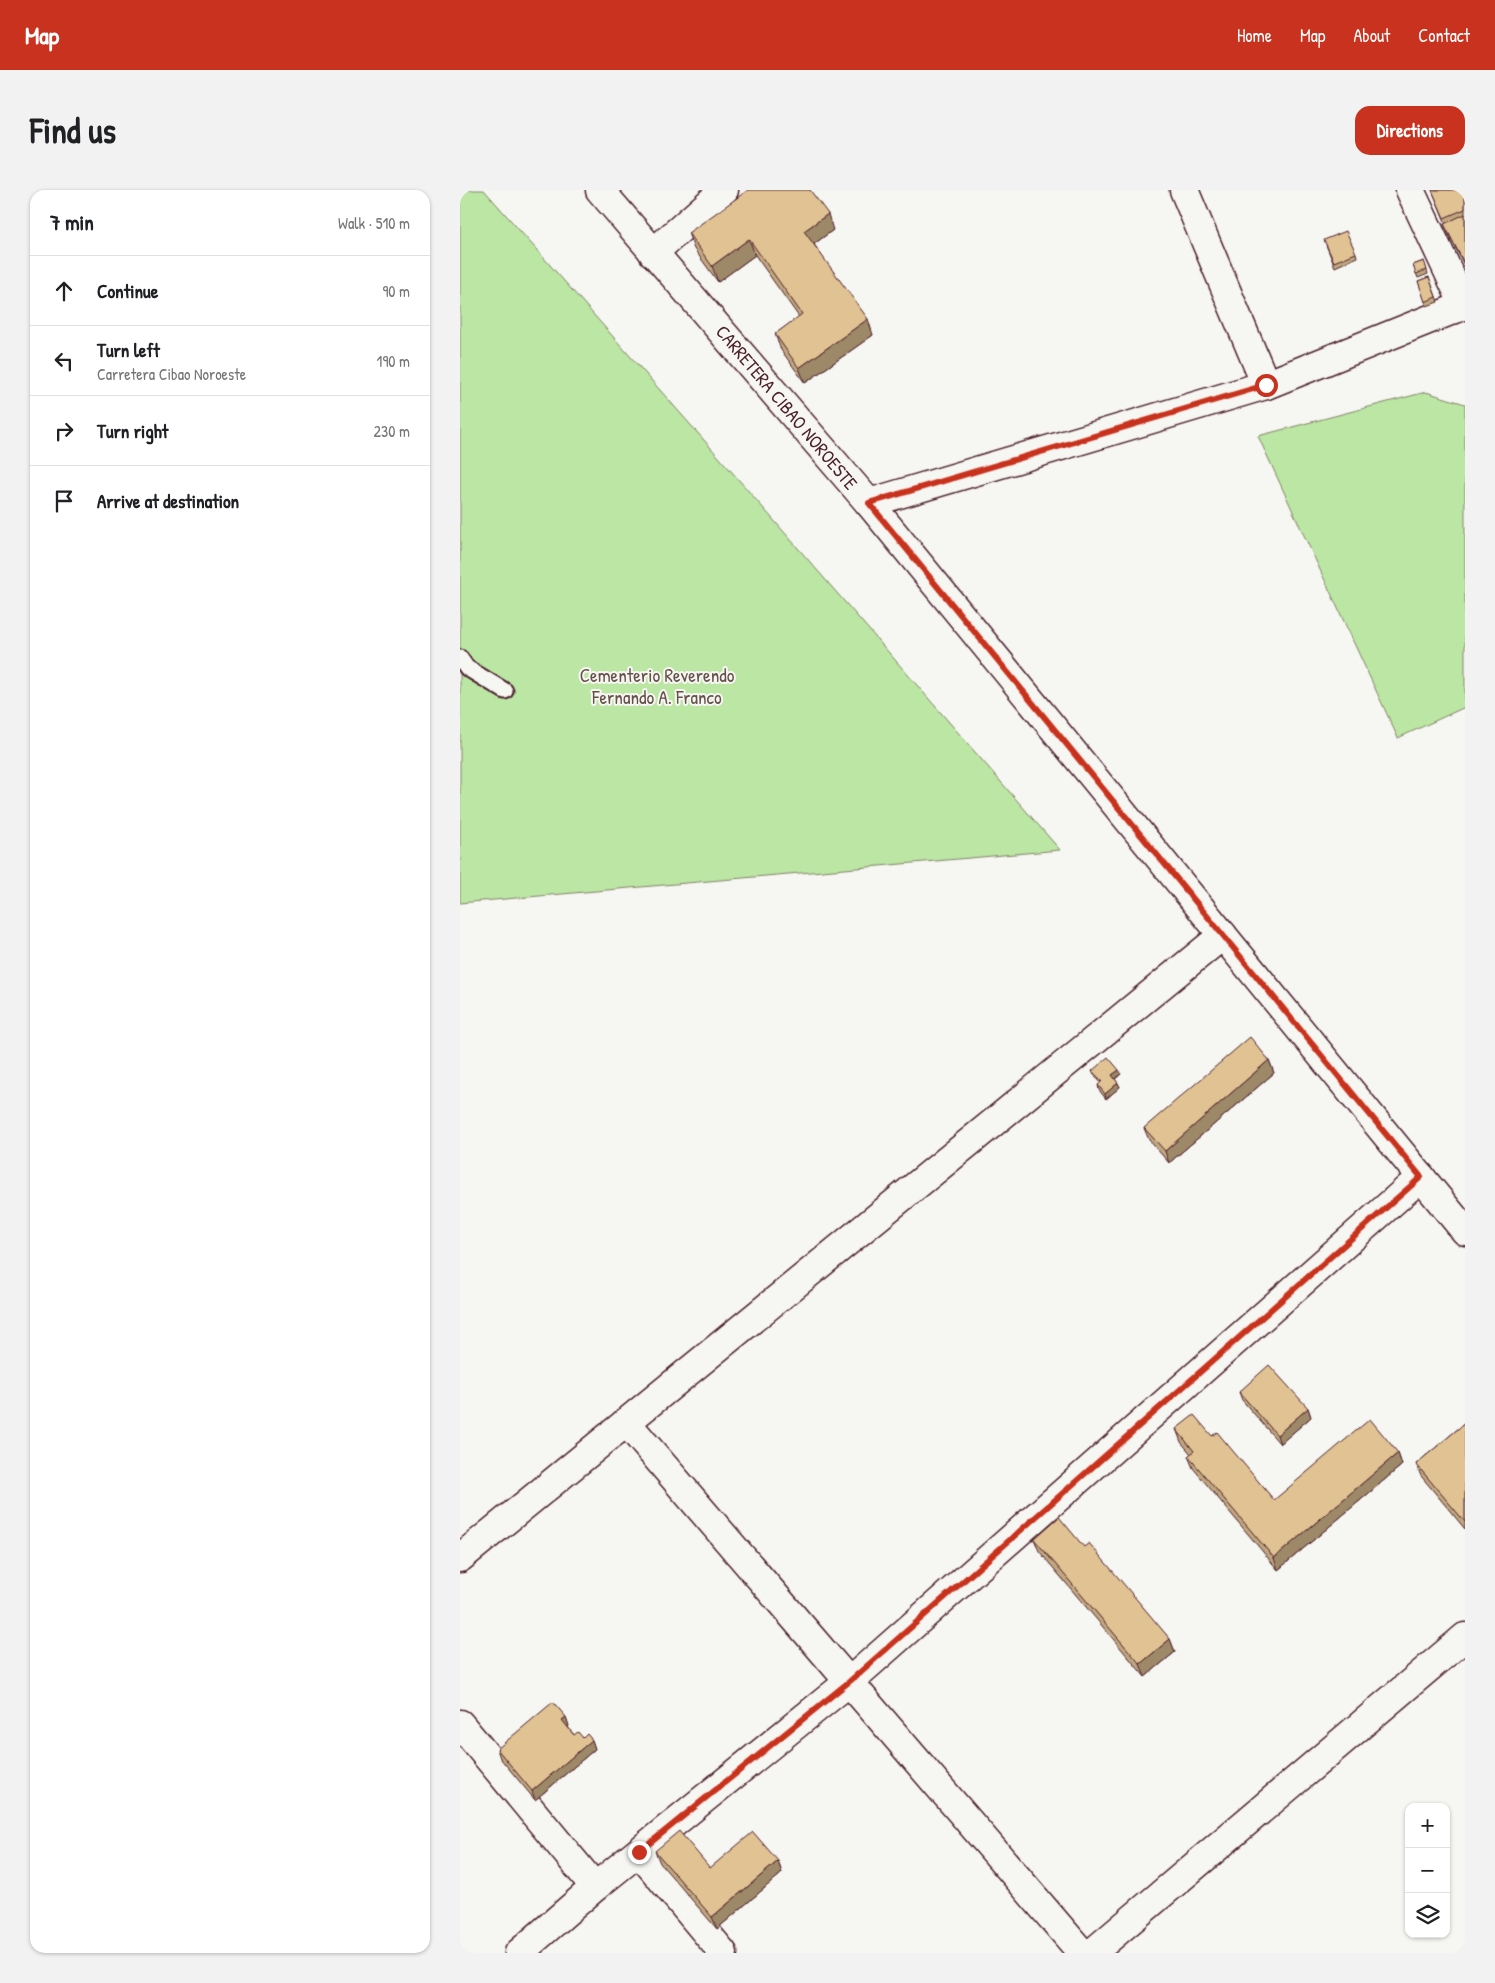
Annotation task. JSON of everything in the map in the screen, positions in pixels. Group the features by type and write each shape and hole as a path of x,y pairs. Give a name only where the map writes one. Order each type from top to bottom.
{"street":[{"name":"CARRETERA CIBAO NOROESTE","path":"600,190 869,503 1465,1231"},
{"path":"654,253 724,190"},
{"path":"1184,190 1266,385"},
{"path":"869,503 1266,385 1464,305 1410,190"},
{"path":"460,1558 1223,935"},
{"path":"519,1953 595,1887 850,1681 1421,1177"},
{"path":"626,1422 1082,1953"},
{"path":"1092,1953 1465,1637"},
{"path":"460,1724 595,1887"},
{"path":"639,1852 724,1953"}],"lane":[{"path":"460,658 467,668 505,691"}],"green space":[{"name":"Cementerio Reverendo Fernando A. Franco","path":"460,190 484,190 1060,850 460,903"},
{"path":"1426,392 1465,404 1465,707 1398,738 1258,436"}],"building":[{"path":"748,190 810,190 828,214 804,231 868,319 799,368 775,334 802,314 749,239 712,266 688,233"},
{"path":"1432,190 1465,190 1465,209 1444,218"},
{"path":"1465,214 1465,265 1444,224"},
{"path":"1346,231 1356,253 1334,262 1324,240"},
{"path":"1424,261 1427,270 1416,274 1413,265"},
{"path":"1429,277 1436,297 1425,302 1418,281"},
{"path":"1250,1037 1269,1060 1165,1151 1144,1128"},
{"path":"1108,1057 1119,1070 1112,1075 1118,1083 1105,1094 1098,1085 1102,1081 1092,1071"},
{"path":"1269,1365 1308,1408 1277,1435 1239,1392"},
{"path":"1194,1415 1212,1436 1217,1432 1274,1500 1370,1419 1398,1453 1274,1558 1188,1456 1194,1451 1176,1429"},
{"path":"1465,1423 1465,1522 1416,1464"},
{"path":"1059,1517 1084,1547 1089,1543 1170,1639 1140,1664 1034,1539"},
{"path":"553,1702 566,1717 562,1720 574,1735 578,1732 583,1738 587,1734 592,1740 532,1791 497,1749"},
{"path":"679,1831 710,1868 753,1832 778,1861 712,1917 655,1851"}],"route":[{"path":"639,1852 850,1681 1421,1177 869,503 1266,385"}]}
